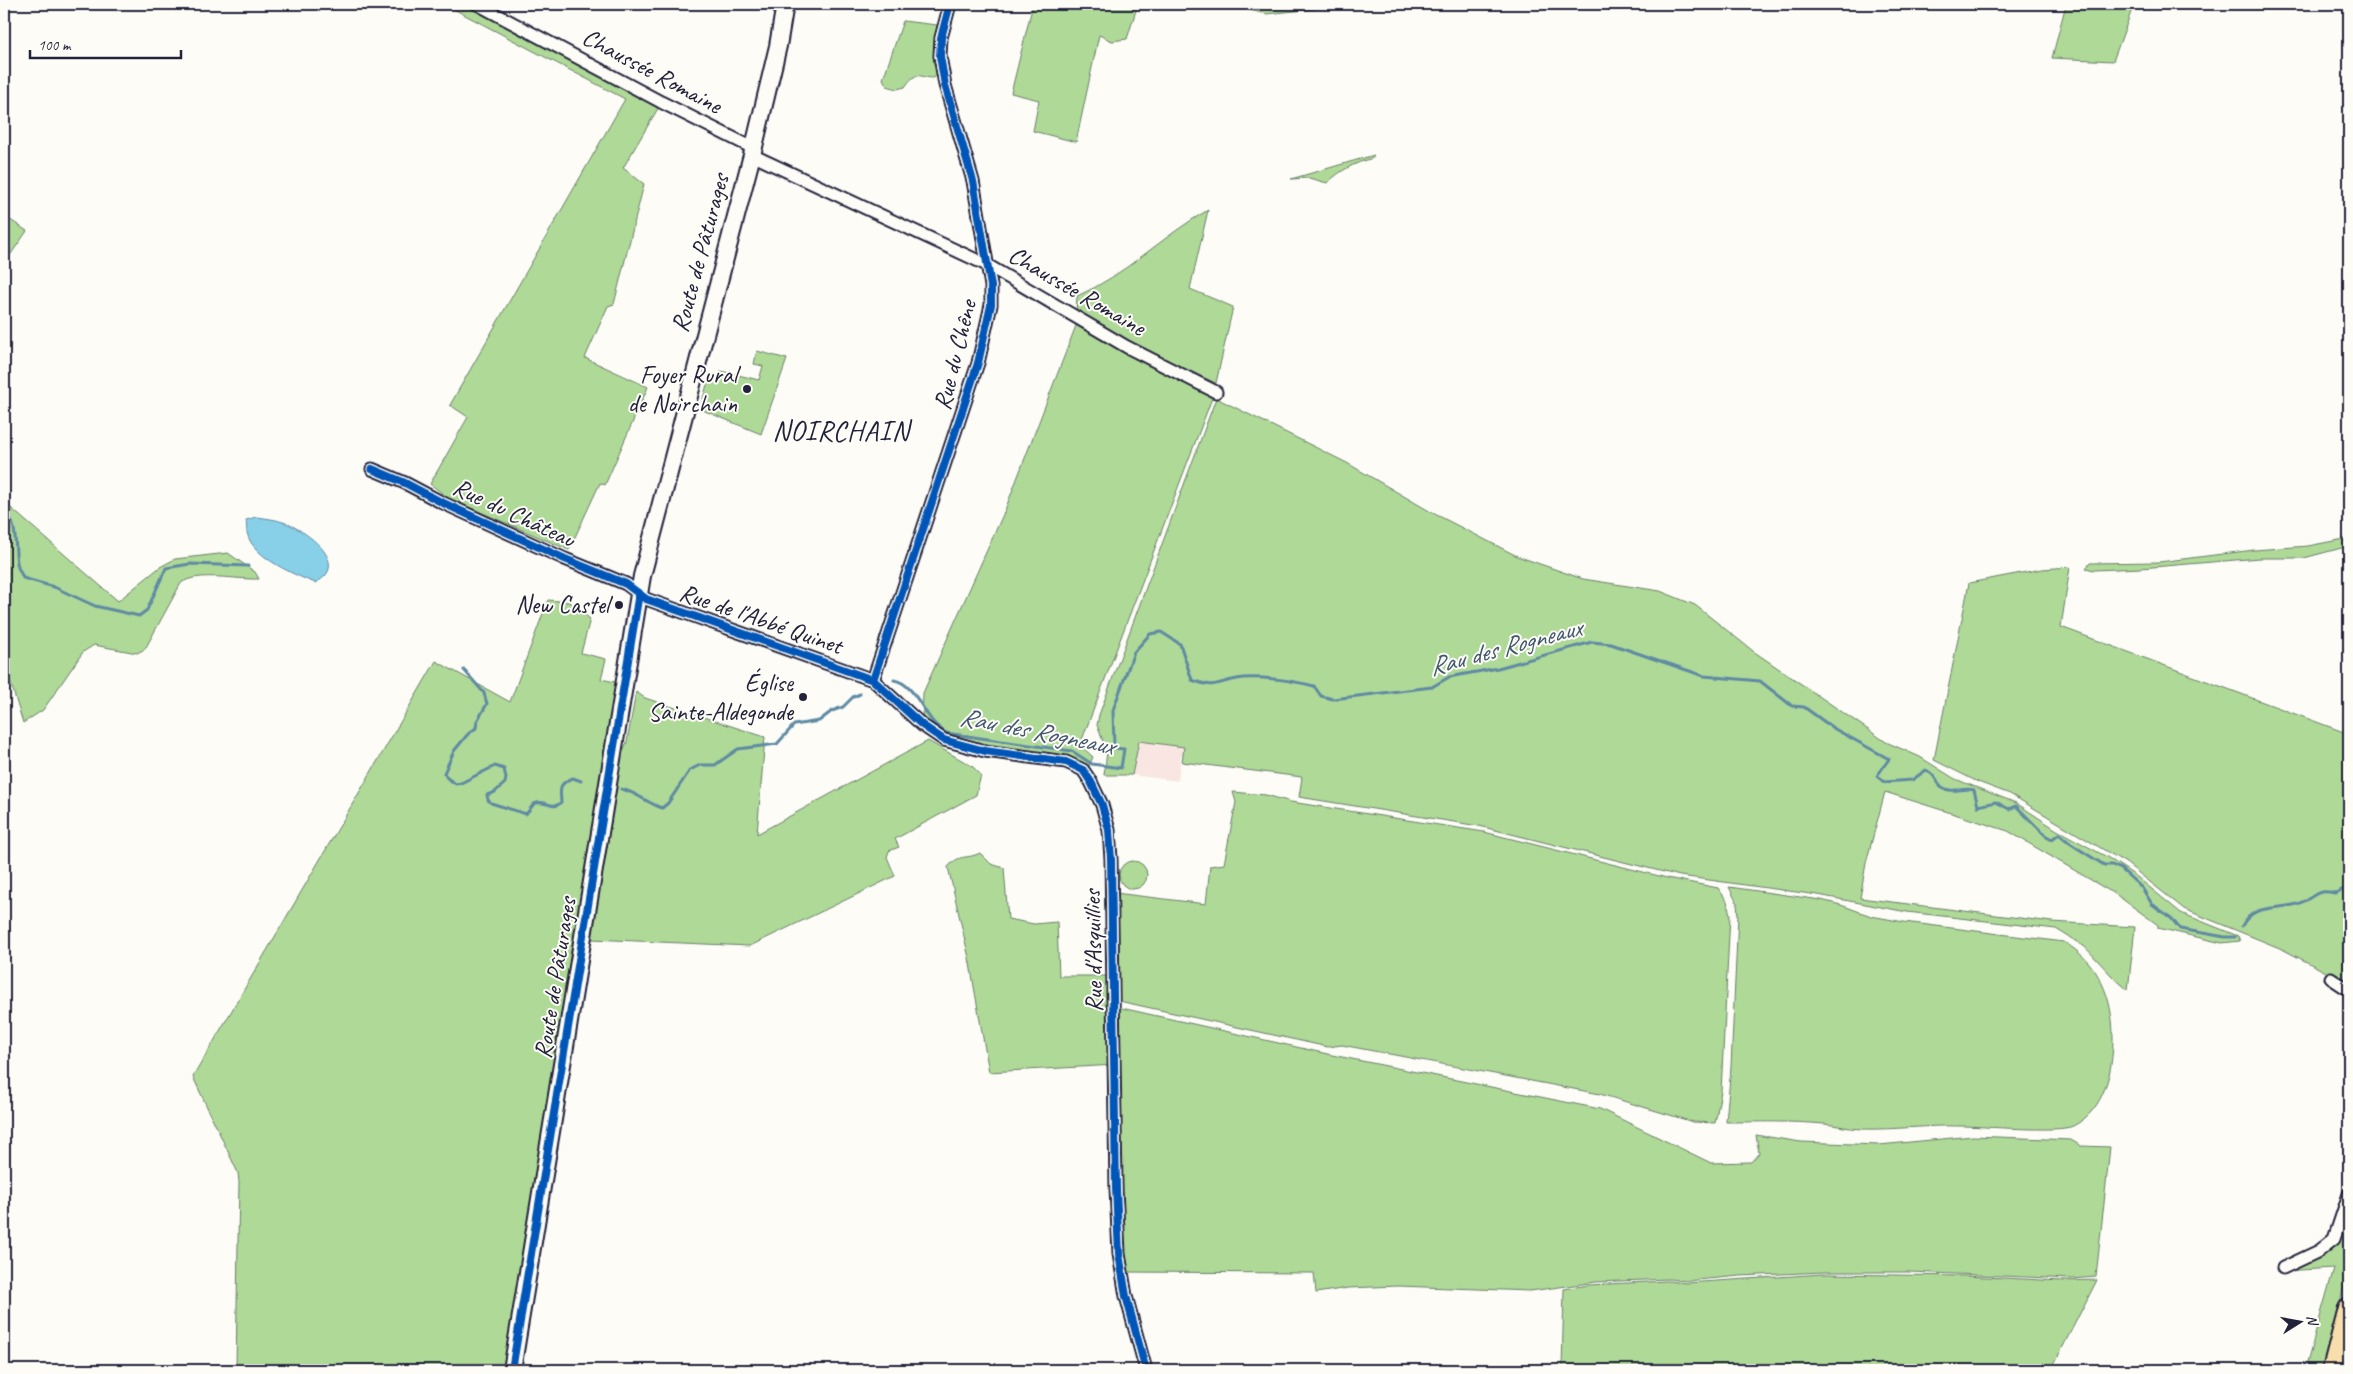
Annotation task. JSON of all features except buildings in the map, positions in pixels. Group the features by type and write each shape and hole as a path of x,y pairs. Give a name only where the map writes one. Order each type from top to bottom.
{"highway":[{"path":"2332,1370 2349,1308"}],"main road":[{"name":"Route de Pâturages","path":"512,1370 638,593 753,151 776,53 785,4"}],"street":[{"name":"Chaussée Romaine","path":"477,4 753,151 987,265 1119,342 1216,392"},
{"name":"Rue du Chêne","path":"873,680 978,363 991,305 991,286 974,181 942,69 941,38 950,4"},
{"name":"Rue du Château","path":"372,469 565,559 626,584 638,593"},
{"name":"Rue de l'Abbé Quinet","path":"638,593 646,599 873,680"},
{"name":"Rue d'Asquillies","path":"873,680 922,725 944,740 984,751 1054,760 1076,766 1083,770 1099,798 1109,830 1111,859 1119,1254 1126,1296 1146,1370"},
{"path":"2331,978 2349,990"},
{"path":"2283,1268 2319,1251 2334,1239 2349,1194"}],"shaded area":[{"path":"1139,741 1184,747 1183,755 1181,755 1178,781 1132,775"}],"green space":[{"path":"444,4 465,4 660,105 623,168 644,184 614,304 608,306 585,358 648,387 605,485 600,483 569,550 450,499 430,484 468,417 450,405 625,99"},
{"path":"1033,4 1138,4 1127,39 1112,41 1099,35 1076,142 1033,131 1039,100 1011,93"},
{"path":"1224,4 1334,4 1324,8 1266,14"},
{"path":"2066,4 2134,4 2113,61 2052,58"},
{"path":"903,21 937,25 935,55 937,74 934,78 915,76 905,87 897,89 887,86 883,79"},
{"path":"1374,155 1373,158 1360,162 1337,174 1327,183 1309,178 1291,179"},
{"path":"1208,210 1190,289 1233,307 1216,383 1176,365 1175,370 1076,312 1077,296 1112,277 1175,231"},
{"path":"4,212 10,216 9,219 27,231 4,264"},
{"path":"1077,323 1211,394 1212,398 1080,745 1093,757 1088,768 950,738 922,723 923,693 1005,510"},
{"path":"757,351 787,359 761,434 700,409 710,374 720,377 721,371 759,380 763,366 754,364"},
{"path":"1216,398 1347,463 1431,512 1517,556 1583,579 1660,591 1695,605 1753,651 1886,742 1920,757 1955,779 2016,803 2057,830 2107,857 2137,877 2181,913 2238,936 2240,941 2222,943 2158,928 2158,925 2118,896 2008,831 1885,792 1866,863 1860,898 2052,922 2135,927 2128,990 2085,947 2056,929 1907,912 1818,895 1680,876 1479,826 1299,797 1302,777 1182,762 1184,747 1139,741 1132,775 1104,775 1107,752 1097,725 1099,715"},
{"path":"4,502 118,601 160,567 175,559 228,553 255,572 259,579 197,577 181,583 145,649 137,653 94,645 83,652 43,710 23,723 4,661"},
{"path":"2349,538 2349,546 2304,558 2259,558 2141,568 2094,570 2086,568 2090,563 2159,562 2254,550 2308,546"},
{"path":"2070,567 2061,627 2349,734 2349,984 2282,949 2184,909 2126,863 2010,794 1978,782 1934,760 1969,583 2042,569"},
{"path":"548,600 570,602 590,619 581,653 606,659 601,679 624,684 512,1370 236,1370 238,1173 193,1077 436,661 510,702"},
{"path":"636,692 645,698 765,737 757,834 928,741 972,766 981,775 976,795 895,839 899,847 889,851 887,857 895,876 750,946 591,939 621,755 627,742"},
{"path":"1233,792 1266,795 1291,802 1484,832 1667,878 1718,888 1727,901 1730,915 1721,1091 1715,1123 1693,1122 1600,1094 1342,1045 1328,1047 1119,1001 1117,997 1115,893 1206,904 1210,866 1224,864 1236,802"},
{"path":"980,853 991,864 1004,868 1008,919 1034,924 1057,922 1059,976 1113,976 1116,1065 989,1072 969,958 948,867 960,858"},
{"path":"1133,861 1143,865 1147,875 1143,885 1133,889 1123,885 1119,875 1123,865"},
{"path":"1729,887 1821,900 1871,916 1904,922 2064,942 2076,950 2095,971 2107,995 2112,1023 2113,1050 2109,1076 2100,1100 2084,1119 2073,1126 2052,1129 1948,1126 1862,1129 1800,1122 1726,1122 1731,1067 1738,916 1737,903"},
{"path":"1117,1007 1332,1055 1600,1109 1711,1163 1751,1162 1759,1153 1756,1135 1801,1142 1879,1145 1973,1136 2071,1140 2081,1146 2110,1147 2096,1277 2072,1279 1910,1272 1824,1272 1686,1281 1669,1279 1596,1282 1530,1291 1398,1286 1348,1288 1316,1293 1314,1273 1124,1272"},
{"path":"2349,1210 2349,1267 2322,1370 2305,1370 2334,1268 2283,1271 2323,1253"},
{"path":"1823,1274 1965,1276 2061,1281 2097,1280 2051,1370 1562,1370 1564,1289 1588,1285 1668,1281 1686,1283"}],"water":[{"path":"256,517 283,522 313,539 328,557 329,566 326,575 315,583 277,565 267,558 252,544 248,536 246,520"}],"waterway":[{"name":"Rau des Rogneaux","path":"4,513 12,523 18,568 23,578 54,587 95,606 139,616 147,610 166,568 190,564 248,566"},
{"name":"Rau des Rogneaux","path":"894,680 901,682 912,691 934,723 946,733 1072,751 1092,764 1121,768 1124,749 1114,748 1113,710 1134,652 1150,634 1161,632 1180,644 1192,680 1200,683 1211,685 1237,679 1265,678 1314,686 1321,696 1333,699 1432,687 1449,677 1498,668 1592,642 1611,644 1704,676 1760,681 1792,706 1804,707 1833,728 1889,759 1877,776 1884,782 1912,780 1926,770 1946,789 1974,790 1978,806 1996,802 2009,809 2016,806 2045,835 2052,839 2059,834 2104,865 2112,865 2121,869 2142,888 2152,904 2171,918 2180,929 2235,937"},
{"name":"Rau des Rogneaux","path":"464,670 484,693 487,704 477,721 476,728 468,734 454,751 444,773 447,778 456,784 495,766 504,769 505,783 495,792 487,795 488,800 491,803 526,814 534,804 558,805 561,802 560,790 562,785 573,778 581,781"},
{"name":"Rau des Rogneaux","path":"621,789 662,808 668,803 690,770 700,765 715,765 738,749 777,744 794,725 819,721 832,711 843,707 853,697 860,694"},
{"name":"Rau des Rogneaux","path":"2242,926 2247,918 2260,910 2300,903 2323,892 2335,893 2344,889 2349,883"}],"cycle path":[{"path":"873,680 978,363 991,305 991,286 973,181 945,85 940,56 941,38 950,4"},
{"path":"372,469 565,559 626,584 646,599 873,680 922,725 944,740 985,751 1066,762 1083,770 1102,805 1109,830 1119,1254 1126,1296 1146,1370"},
{"path":"512,1370 639,593"}],"place":[{"name":"Foyer Rural de Noirchain","path":"747,389"},
{"name":"New Castel","path":"619,605"},
{"name":"Église Sainte-Aldegonde","path":"803,697"}],"district":[{"name":"NOIRCHAIN","path":"841,430"}]}
